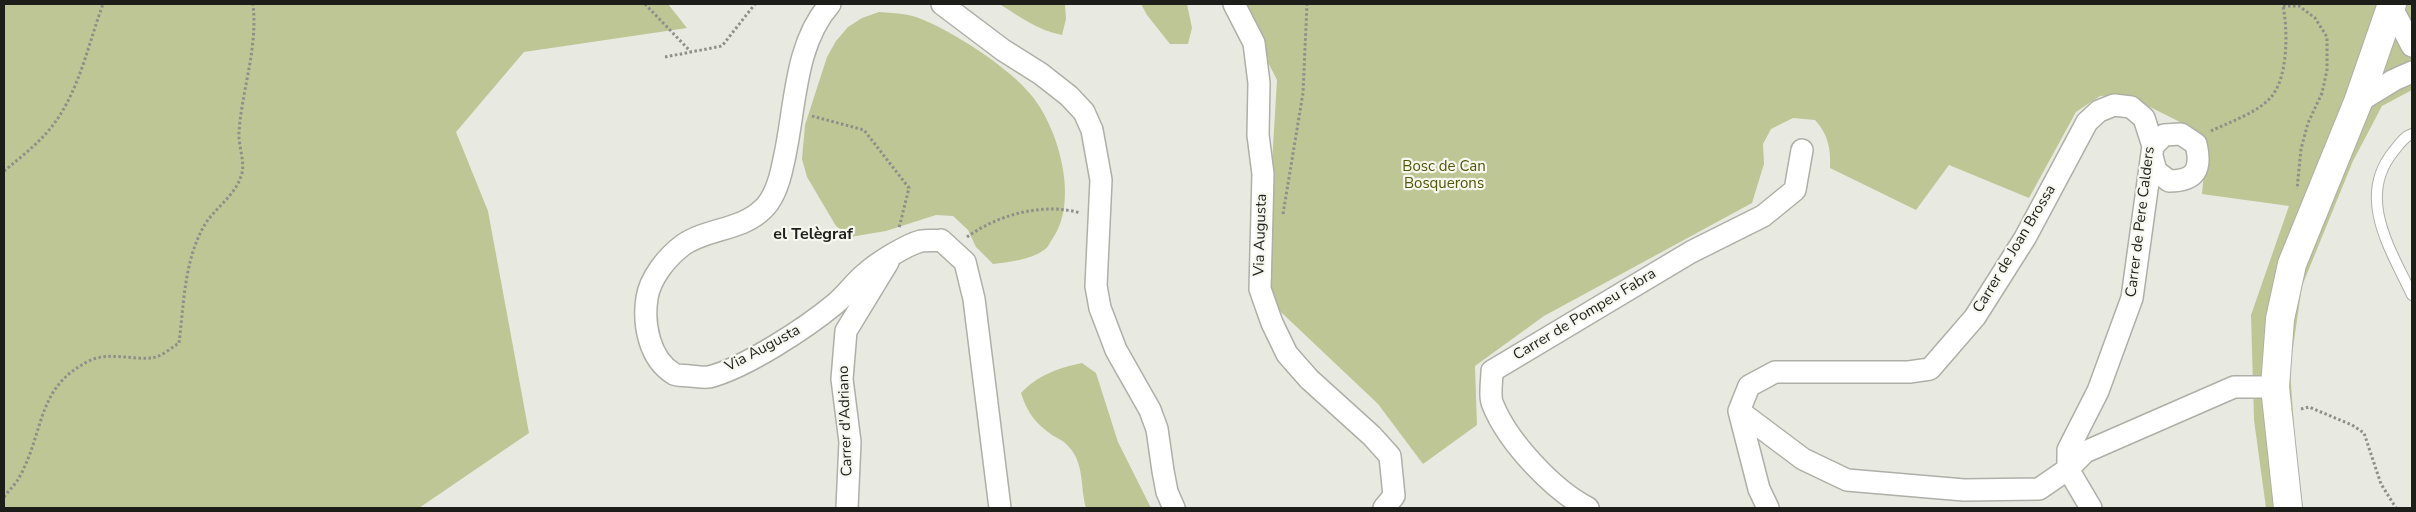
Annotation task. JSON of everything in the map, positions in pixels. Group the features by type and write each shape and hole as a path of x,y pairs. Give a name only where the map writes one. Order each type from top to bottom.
{"street":[{"name":"Via Augusta","path":"830,4 817,19 803,53 794,110 780,178 774,195 763,209 734,227 700,237 683,245 659,268 647,297 646,324 654,353 675,374 707,378 741,364 822,315 838,302 865,273 892,256 921,241 941,240 965,262 974,299 1000,508"},
{"path":"942,4 1003,50 1048,79 1069,96 1084,112 1092,130 1101,180 1096,286 1100,308 1116,350 1150,410 1157,429 1167,492 1174,508"},
{"name":"Via Augusta","path":"1234,4 1254,43 1256,61 1258,136 1263,174 1262,241 1259,265 1260,289 1272,323 1287,354 1309,379 1372,436 1390,456 1394,496 1384,508"},
{"path":"2392,6 2412,46"},
{"path":"2288,508 2275,387 2276,352 2281,312 2292,264 2358,102 2392,6"},
{"path":"2358,102 2394,80 2412,72"},
{"name":"Carrer de Pere Calders","path":"2068,469 2068,450 2098,391 2132,298 2152,151 2144,118 2131,107 2114,105"},
{"name":"Carrer de Joan Brossa","path":"1739,411 1749,386 1775,372 1875,373 1930,369 1975,317 2005,270 2025,238 2087,122 2098,110 2114,105"},
{"path":"2181,134 2196,145 2199,159 2195,173 2184,181 2169,181 2156,171 2152,151 2164,135 2181,134"},
{"name":"Carrer de Pompeu Fabra","path":"1588,508 1573,500 1517,447 1492,404 1492,371 1691,252 1763,216 1795,190 1802,150"},
{"name":"Carrer d'Adriano","path":"847,508 850,442 842,379 846,331 892,256"},
{"path":"1739,411 1803,459 1847,480 1964,490 2039,489 2068,469 2085,452 2234,387 2275,387"},
{"path":"1739,411 1758,489 1768,508"},
{"path":"2068,469 2091,508"}],"lane":[{"path":"2412,134 2406,136 2387,159 2376,185 2376,207 2385,236 2412,295"}],"path":[{"path":"4,171 35,145 56,121 73,88 103,4"},
{"path":"4,497 19,478 28,458 39,421 53,393 73,369 95,359 112,357 154,358 178,344 193,250 205,224 229,198 242,173 239,132 253,48 254,4"},
{"path":"645,4 691,52"},
{"path":"665,57 722,46 755,4"},
{"path":"1262,241 1284,212 1303,93 1307,4"},
{"path":"2196,145 2209,131 2259,106 2272,96 2280,79 2284,58 2287,26 2283,5 2299,6 2315,18 2327,37 2325,78 2322,93 2308,123 2296,186 2297,213 2310,222"},
{"path":"794,110 864,130 909,188 892,256"},
{"path":"950,249 996,220 1024,213 1069,210 1100,220"},
{"path":"2298,415 2302,407 2310,407 2352,425 2364,434 2381,484 2396,508"}],"green space":[{"path":"4,4 668,4 687,28 524,52 456,132 488,211 529,433 419,508 4,508"},
{"path":"999,4 1065,4 1066,19 1062,35 1037,26"},
{"path":"1141,4 1187,4 1192,28 1188,44 1170,44 1147,15"},
{"name":"Bosc de Can Bosquerons","path":"1238,4 2412,4 2412,90 2382,106 2353,161 2302,286 2290,368 2295,443 2303,508 2266,508 2254,420 2251,315 2289,206 2202,194 2206,150 2192,128 2126,95 2100,96 2076,112 2029,198 1949,165 1916,210 1830,168 1828,142 1815,120 1793,118 1771,129 1763,144 1764,164 1752,203 1544,316 1475,366 1477,425 1423,464 1378,404 1264,296 1277,80"},
{"path":"879,12 898,13 916,17 945,30 979,50 1022,85 1042,110 1057,146 1065,186 1061,223 1045,249 1026,258 993,264 976,247 968,230 953,216 936,215 886,231 850,237 836,226 807,177 802,159 805,125 827,57 836,41 848,27 862,18"},
{"path":"1082,363 1096,373 1118,442 1151,508 1086,508 1080,468 1073,453 1065,443 1052,435 1032,417 1026,406 1021,393 1034,381 1065,367"}],"district":[{"name":"el Telègraf","path":"813,235"}]}
